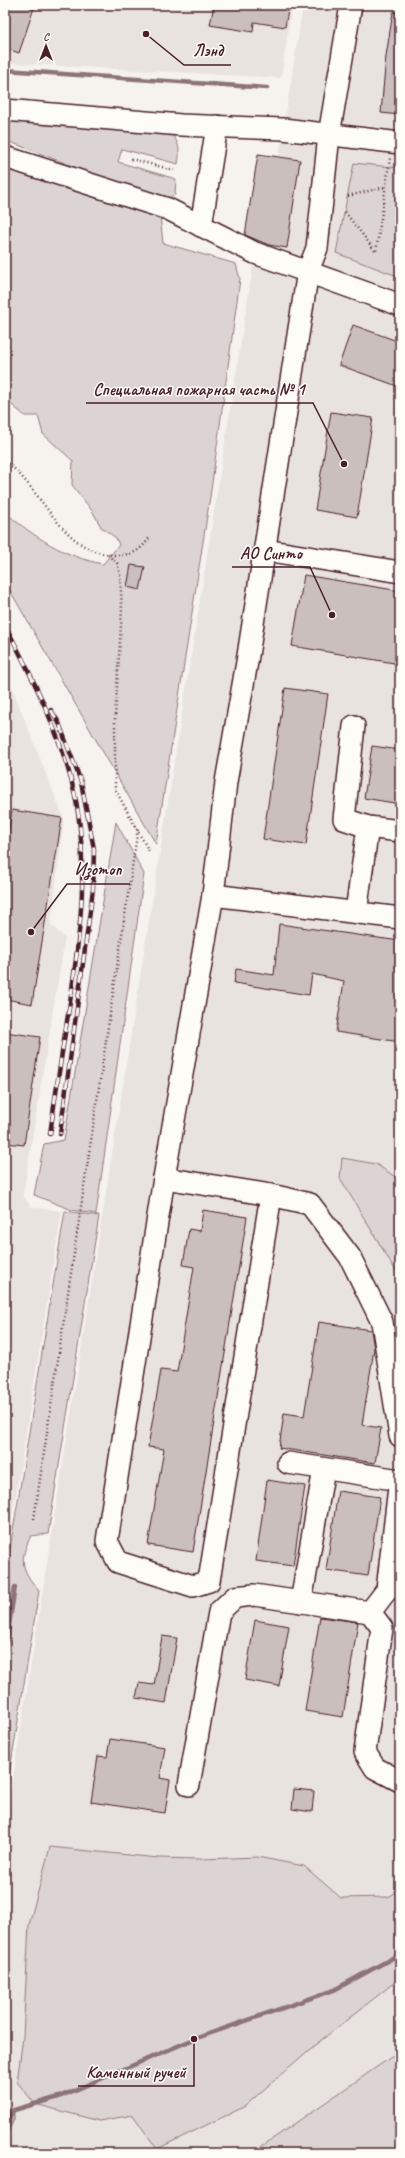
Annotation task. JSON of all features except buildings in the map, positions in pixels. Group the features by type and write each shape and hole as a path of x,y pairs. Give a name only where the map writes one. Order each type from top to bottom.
{"lane":[{"path":"271,1195 210,1582 193,1586 118,1562 107,1541 164,1178 213,895 226,782 265,550 308,271 317,248 329,135 351,5"},
{"path":"5,110 283,130 396,142"},
{"path":"201,226 217,126"},
{"path":"5,157 168,209 255,253 400,305"},
{"path":"265,550 400,572"},
{"path":"354,726 344,819 368,827 400,831"},
{"path":"356,912 368,827"},
{"path":"213,895 400,918"},
{"path":"164,1178 271,1195 310,1204 350,1257 382,1322 400,1436"},
{"path":"288,1463 400,1480 387,1590 370,1612"},
{"path":"302,1602 324,1469"},
{"path":"189,1785 219,1612 235,1598 254,1595 370,1612 382,1628 365,1752 374,1768 400,1782"}],"path":[{"path":"345,212 376,252 385,187 396,142"},
{"path":"131,159 174,170"},
{"path":"348,196 385,187"},
{"path":"5,461 22,476 45,508 61,525 88,549 108,555 123,555 140,550 150,537"},
{"path":"108,555 117,562 120,574 122,610 115,717 115,789 121,802 138,828 150,853"},
{"path":"34,1519 138,828"}],"shaded area":[{"path":"5,5 292,5 281,78 5,63"},
{"path":"303,5 400,5 400,2153 5,2153 5,1828 255,253 244,242 258,154 279,156"},
{"path":"5,115 171,134 176,140 179,148 178,164 122,149 118,162 176,179 175,195 168,198 158,199 5,140"},
{"path":"354,163 400,168 400,277 336,253"},
{"path":"5,164 160,215 163,243 236,264 240,279 210,497 156,844 5,582 5,512 27,530 51,545 89,561 103,564 119,545 116,538 101,527 93,512 72,485 73,461 43,434 38,416 25,416 5,399"},
{"path":"5,670 64,819 51,925 65,938 23,1195 31,1207 62,1211 5,1562"},
{"path":"116,822 144,874 96,1214 72,1210 34,1195 44,1144 64,1140"},
{"path":"342,1158 376,1164 400,1180 400,1278 340,1178"},
{"path":"65,1211 99,1216 48,1534 31,1536 24,1552 23,1559 26,1571 39,1591 5,1801 5,1580"},
{"path":"50,1847 158,1858 202,1859 257,1857 304,1866 341,1898 388,1897 400,1890 400,1978 310,2049 244,2107 157,2149 133,2115 99,2121 35,2104 17,2082 23,2037 29,1925"},
{"path":"400,2051 400,2153 252,2153"},
{"path":"5,2105 14,2110 14,2120 5,2137"}],"waterway":[{"path":"5,70 267,88"},
{"path":"5,1651 15,1587"},
{"path":"5,2122 14,2110 59,2097 194,2039 334,1990 400,1954"}],"railway":[{"path":"5,625 25,663 59,742 72,783 78,811 81,839 82,896 80,925 50,1134"},
{"path":"51,710 59,723 81,782 94,849 93,889 60,1134"}],"place":[{"name":"Лэнд","path":"146,34"},
{"name":"Специальная пожарная часть № 1","path":"344,464"},
{"name":"АО Синто","path":"332,615"},
{"name":"Изотоп","path":"31,932"},
{"name":"Каменный ручей","path":"194,2039"}]}
